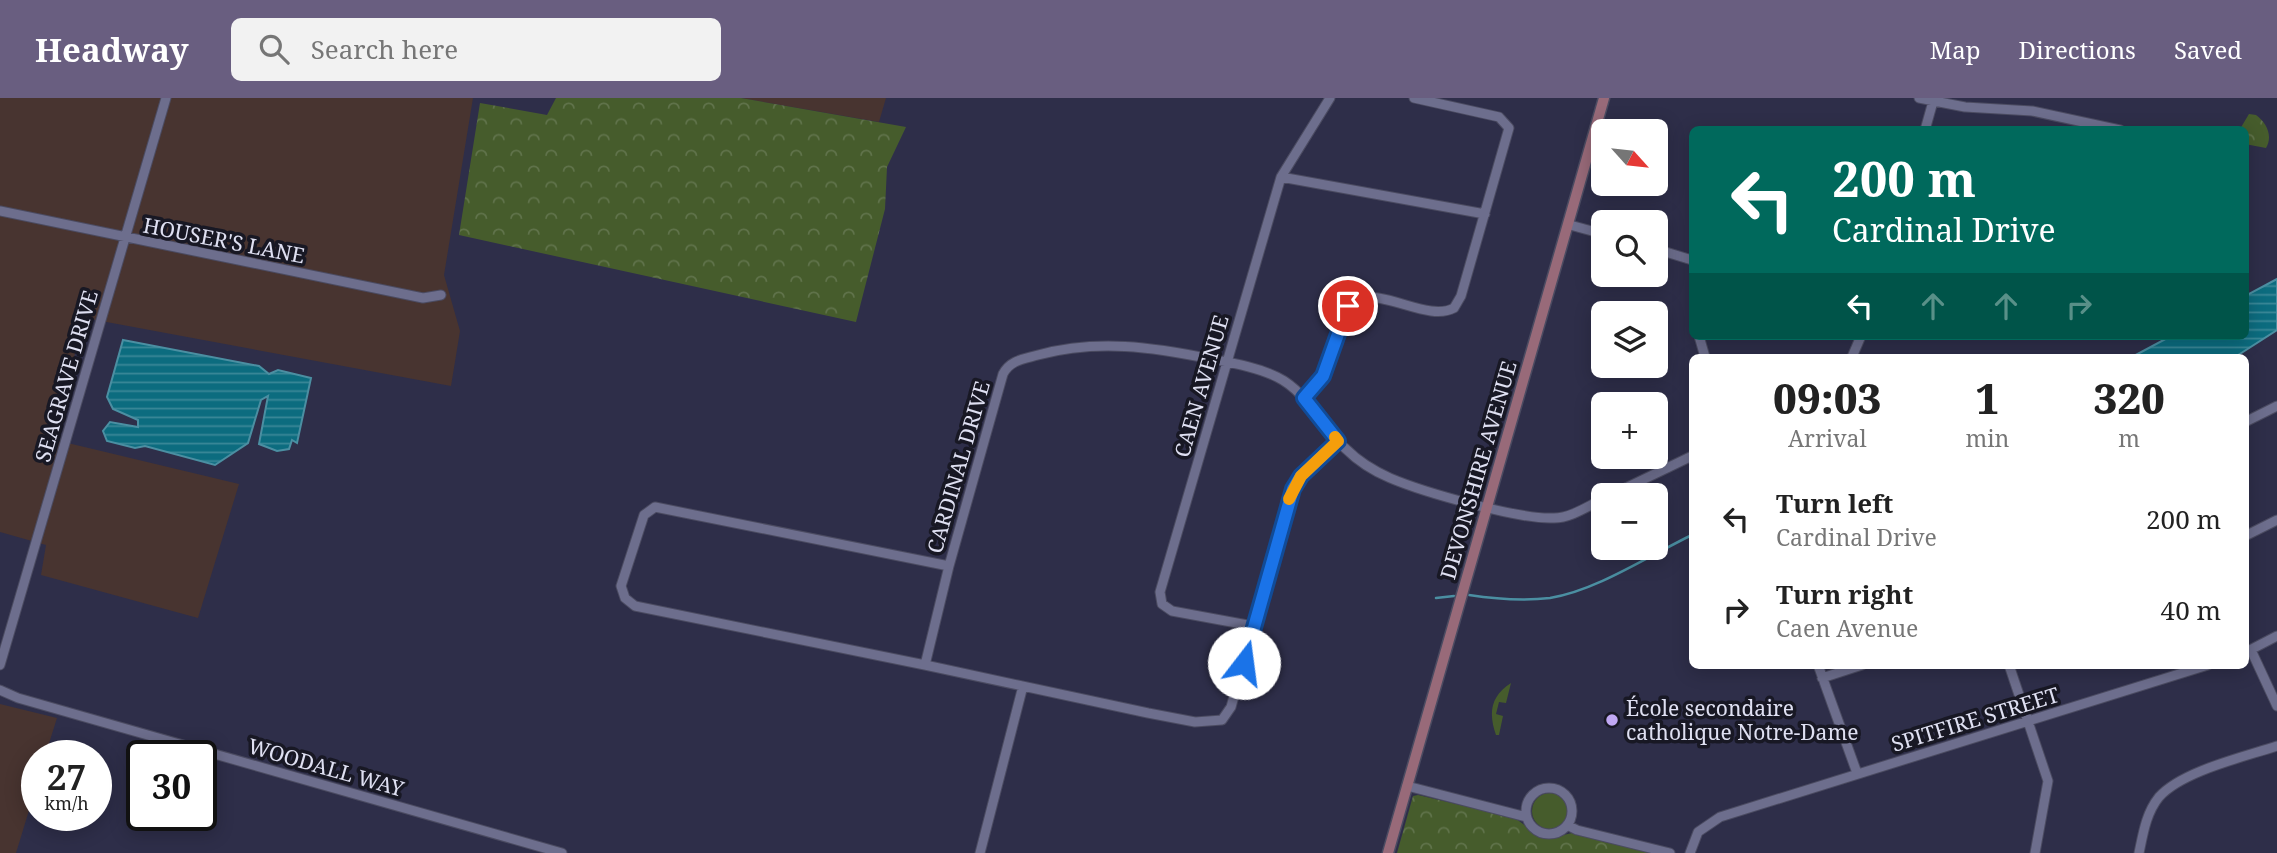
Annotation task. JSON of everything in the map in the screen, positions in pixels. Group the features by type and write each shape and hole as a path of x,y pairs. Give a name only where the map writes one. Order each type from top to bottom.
{"main road":[{"name":"DEVONSHIRE AVENUE","path":"1388,853 1570,225 1604,98"}],"street":[{"name":"SEAGRAVE DRIVE","path":"0,665 166,98"},
{"name":"CAEN AVENUE","path":"1254,626 1172,611 1162,604 1160,597 1281,177 1330,98"},
{"path":"1304,398 1323,376 1345,310 1354,299 1376,298 1442,312 1454,308 1461,296 1509,134 1506,123 1499,117 1414,98"},
{"path":"1919,98 2032,111 2101,126"},
{"path":"1926,126 1933,100"},
{"path":"1281,177 1485,214"},
{"name":"HOUSER'S LANE","path":"0,211 423,298 441,295"},
{"path":"1570,225 1591,231"},
{"path":"1668,253 1689,259"},
{"name":"CARDINAL DRIVE","path":"925,666 949,566 1006,367 1013,362 1058,349 1121,344 1157,348 1226,362 1279,378 1304,398 1338,441 1364,464 1389,478 1487,506 1553,519 1591,505"},
{"path":"2249,420 2277,406"},
{"path":"949,566 654,507 644,514 621,586 625,598 635,606 1148,713 1214,723 1222,720 1231,707 1293,489 1301,476 1338,441"},
{"path":"1636,483 1689,457"},
{"path":"2249,534 2277,520"},
{"path":"2249,650 2277,636"},
{"path":"2249,653 2277,706"},
{"path":"1819,669 1857,773"},
{"path":"1822,678 1850,669"},
{"path":"2010,669 2048,783 2035,853"},
{"name":"SPITFIRE STREET","path":"1690,853 1698,832 1710,821 2195,669"},
{"path":"980,853 1023,686"},
{"name":"WOODALL WAY","path":"0,690 18,698 562,853"},
{"path":"2139,853 2151,810 2168,790 2185,779 2277,746"},
{"path":"1407,786 1526,817 1533,828 1548,834 1567,825 1573,811 1571,803 1561,791 1546,788 1532,796 1526,817"},
{"path":"1567,825 1577,830 1670,853"}],"shaded area":[{"path":"0,98 473,98 444,275 460,331 451,386 85,318 51,439 239,484 198,618 41,575 46,545 0,532"},
{"path":"741,98 886,98 879,122"},
{"path":"2277,279 2277,330 2240,354 2138,354 2164,340 2249,340 2249,294"},
{"path":"123,340 259,366 269,374 278,370 311,378 297,443 292,440 289,449 277,451 259,444 268,396 261,400 248,443 215,465 145,446 135,448 107,441 103,431 110,422 138,427 138,420 113,409 107,397"},
{"path":"0,704 57,718 50,740 21,740 23,831 16,853 0,853"}],"green space":[{"path":"556,98 741,98 906,127 887,167 885,209 856,322 459,235 480,103 547,115"},
{"path":"2249,114 2256,115 2269,134 2266,148 2249,145 2249,126 2242,126"},
{"path":"1511,683 1506,703 1499,702 1496,714 1503,716 1499,735 1496,735 1492,719 1493,705 1499,693"},
{"path":"1550,793 1563,798 1568,811 1563,824 1550,829 1537,824 1532,811 1537,798"},
{"path":"1413,796 1515,818 1539,836 1551,838 1572,833 1650,853 1397,853"}],"waterway":[{"path":"1469,595 1530,599 1568,594 1604,580 1689,537"},
{"path":"1436,598 1454,596"}],"slow traffic":[{"path":"1289,499 1301,476 1338,441 1335,437"}],"place":[{"name":"École secondaire catholique Notre-Dame","path":"1612,720"}],"route":[{"path":"1244,663 1293,489 1301,476 1338,441 1304,398 1323,376 1348,306"}]}
